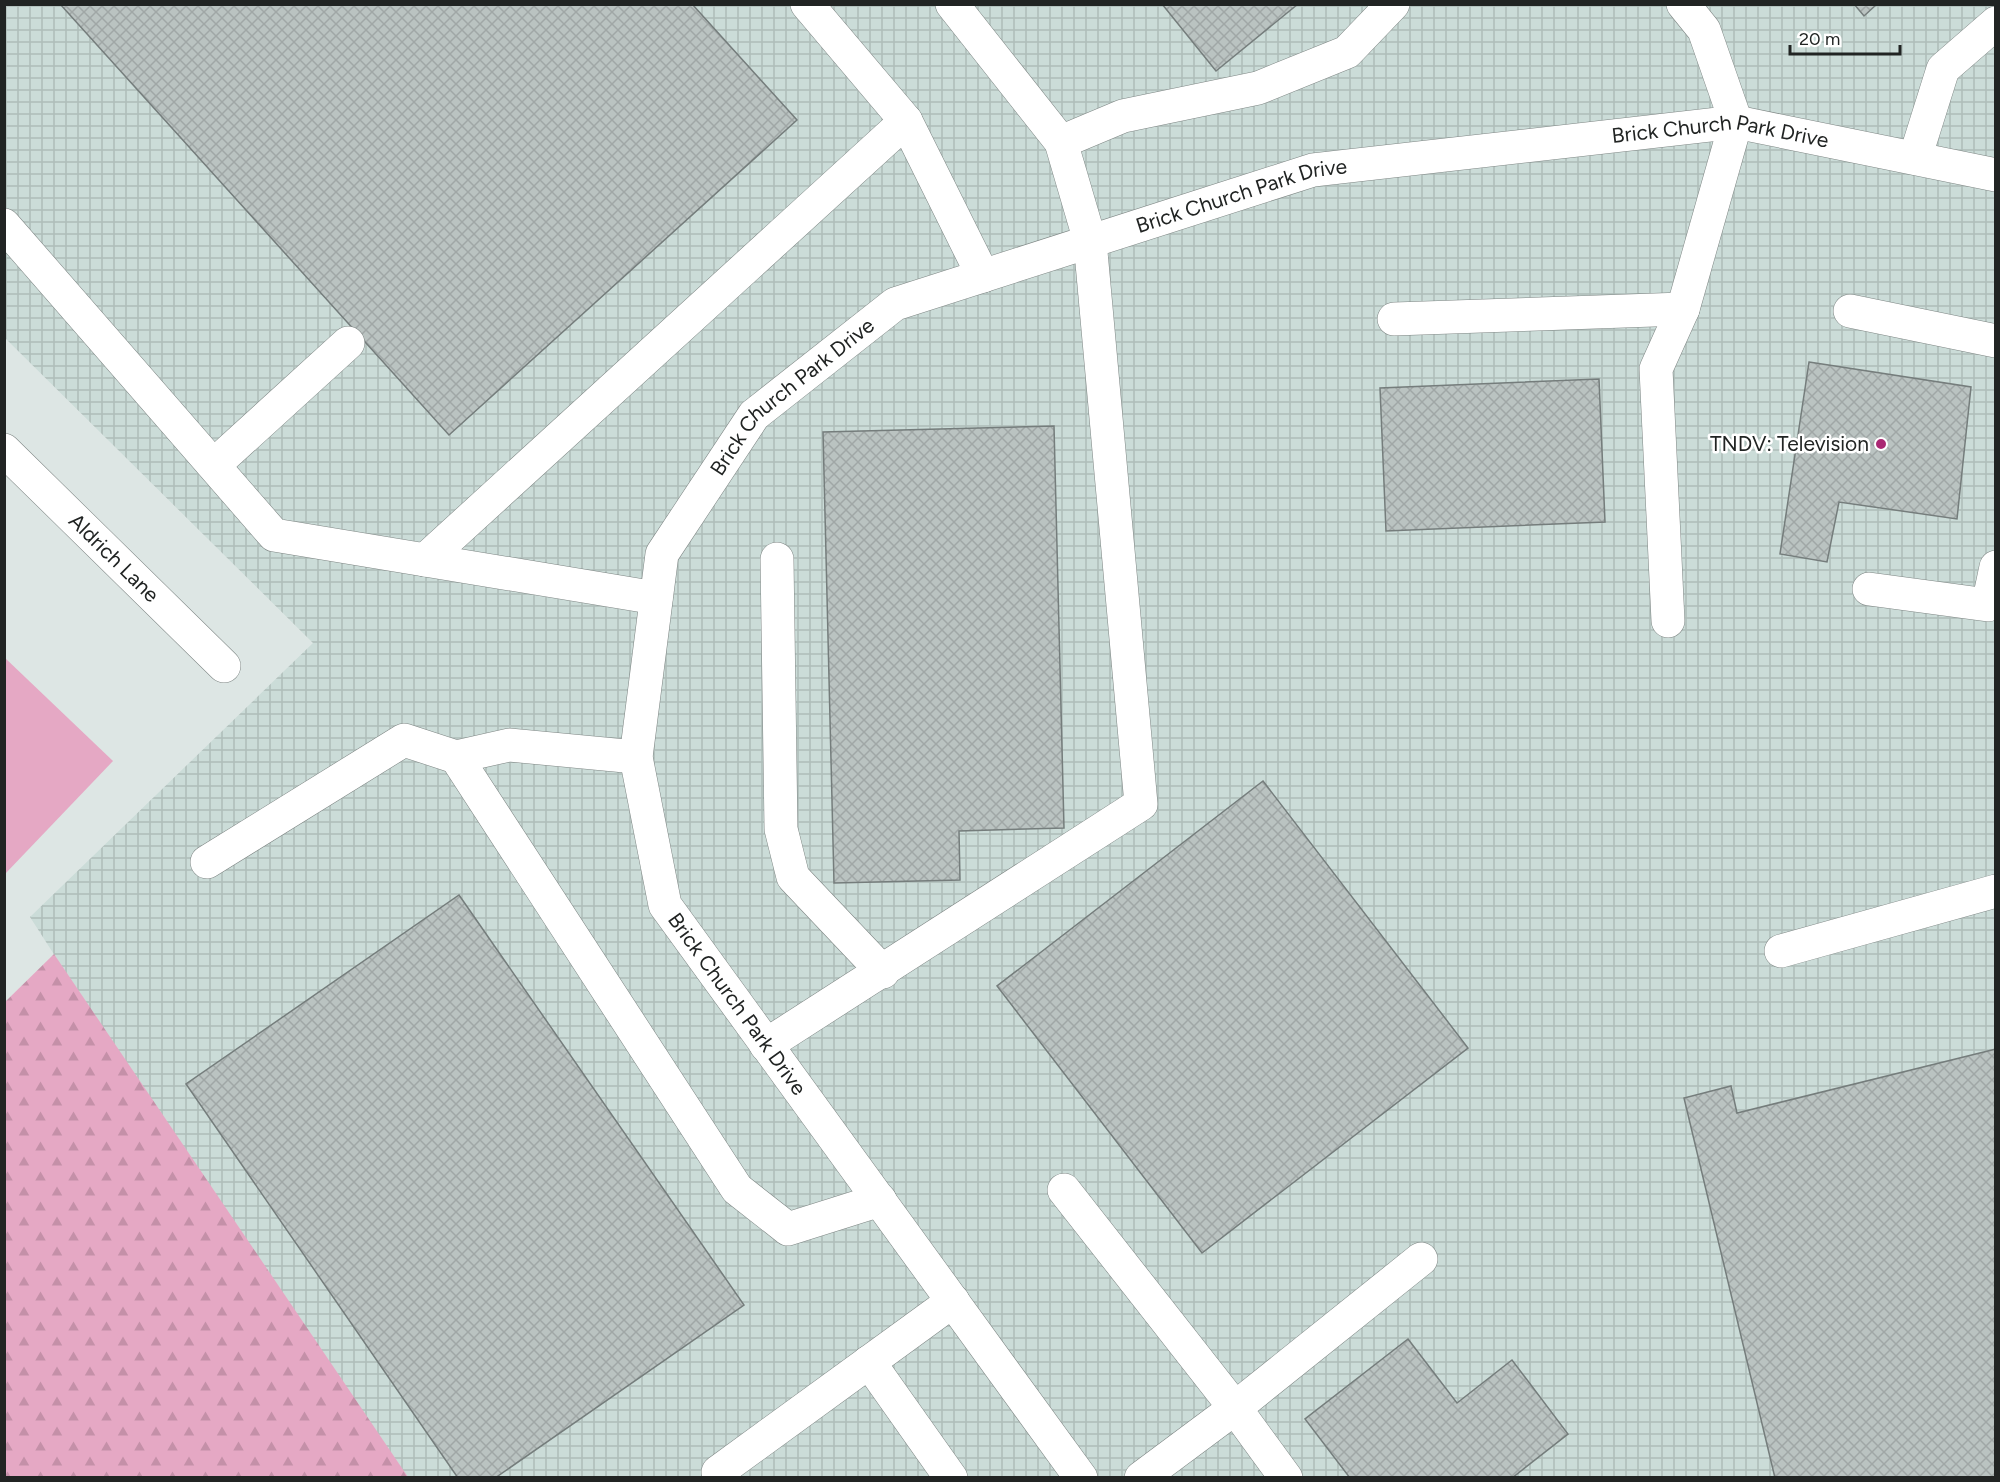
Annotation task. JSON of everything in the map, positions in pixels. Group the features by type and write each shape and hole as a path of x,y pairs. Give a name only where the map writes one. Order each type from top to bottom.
{"street":[{"path":"807,4 906,121 983,276"},
{"path":"766,1045 883,972 1141,804 1090,241 1061,142 952,4"},
{"path":"1061,142 1124,116 1258,88 1347,52 1393,4"},
{"path":"1668,621 1656,369 1683,309 1736,122 1704,30 1683,4"},
{"path":"1915,158 1943,69 1995,23"},
{"path":"424,560 906,121"},
{"name":"Brick Church Park Drive","path":"1081,1478 665,905 636,757 662,554 754,416 895,304 1313,170 1736,122 1995,175"},
{"path":"4,225 274,535 656,598"},
{"path":"1394,319 1683,309"},
{"path":"1850,311 1995,341"},
{"path":"214,465 348,343"},
{"name":"Aldrich Lane","path":"4,450 224,666"},
{"path":"777,559 781,828 793,877 883,972"},
{"path":"1869,590 1988,605 1995,567"},
{"path":"207,862 404,740 456,757 509,745 636,757"},
{"path":"456,757 737,1189 788,1229 880,1200"},
{"path":"1781,951 1995,891"},
{"path":"1064,1190 1235,1408 1286,1478"},
{"path":"1141,1478 1235,1408 1421,1259"},
{"path":"718,1472 953,1301"},
{"path":"869,1362 951,1478"}],"shaded area":[{"path":"4,5 1995,5 1995,1477 389,1477 30,917 313,643 5,338"}],"green space":[{"path":"4,657 113,761 5,874 4,874"},
{"path":"54,954 408,1477 5,1477 5,1002"}],"building":[{"path":"60,4 692,4 797,120 449,435"},
{"path":"1162,4 1298,4 1216,71"},
{"path":"1854,4 1877,4 1864,16"},
{"name":"TNDV: Television","path":"1809,362 1971,387 1957,519 1839,502 1827,562 1780,554"},
{"path":"1599,379 1605,522 1386,531 1380,388"},
{"path":"1054,426 1064,828 959,831 960,880 834,883 823,432"},
{"path":"1263,781 1468,1048 1202,1253 997,986"},
{"path":"459,895 744,1305 495,1478 458,1478 186,1084"},
{"path":"1996,1049 1996,1478 1775,1478 1684,1098 1731,1086 1737,1113"},
{"path":"1408,1339 1457,1403 1512,1360 1568,1434 1512,1478 1350,1478 1305,1419"}],"place":[{"name":"TNDV: Television","path":"1881,444"}]}
